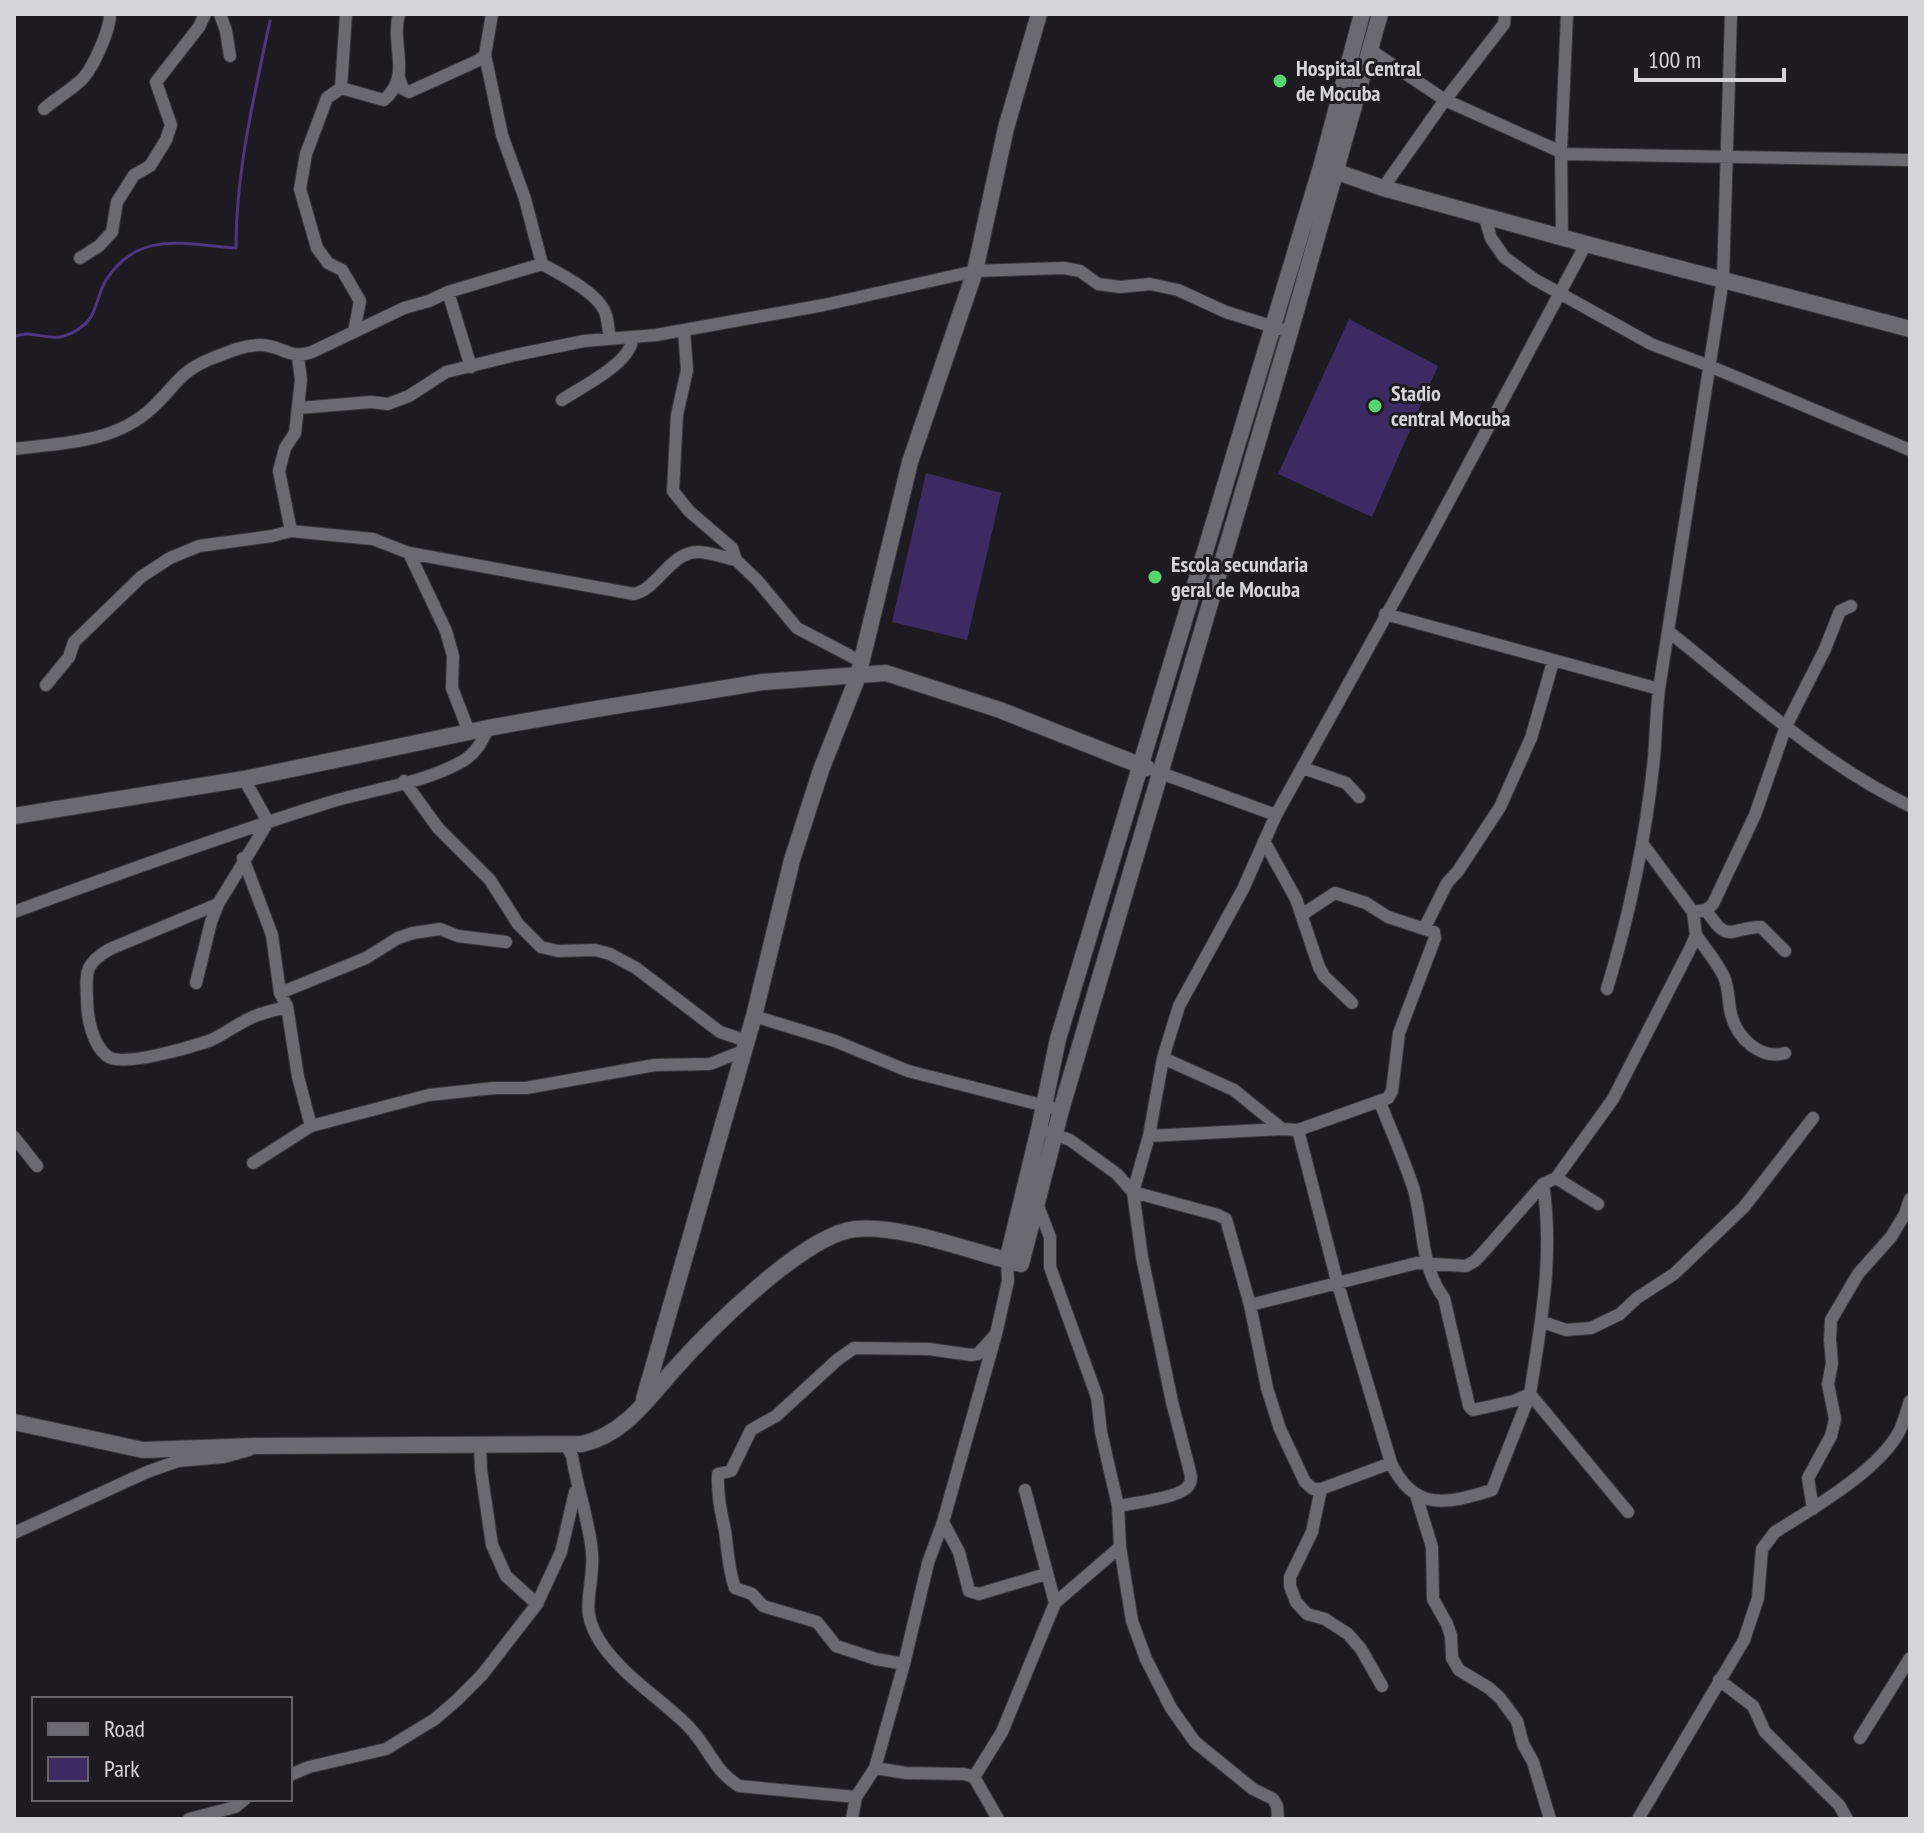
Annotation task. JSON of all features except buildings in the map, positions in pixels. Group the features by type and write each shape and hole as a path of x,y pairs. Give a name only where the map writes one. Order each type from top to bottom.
{"street":[{"path":"44,109 81,81 96,57 110,23 110,14"},
{"path":"80,258 99,246 112,232 117,202 134,175 150,166 166,140 171,125 156,82 174,62 205,14"},
{"path":"220,14 230,56"},
{"path":"341,88 346,14"},
{"path":"399,14 399,78 403,89 409,92 485,55"},
{"path":"492,14 485,55 502,135 525,199 542,264"},
{"path":"641,1408 754,1016 792,860 859,668 910,462 975,271 1006,128 1039,14"},
{"path":"1345,14 1368,19"},
{"path":"1383,188 1504,24 1505,14"},
{"path":"1562,236 1561,153 1567,14"},
{"path":"1607,989 1628,921 1642,843 1659,689 1707,365 1723,279 1731,14"},
{"path":"1014,1262 1037,1204 1047,1131 1043,1105 1058,1039 1272,327 1369,49 1368,19"},
{"path":"856,1816 856,1797 875,1768 904,1664 928,1563 943,1522 996,1334 1047,1131 1061,1110 1290,332 1328,169 1368,19"},
{"path":"1369,49 1445,100 1561,153 1910,160"},
{"path":"341,88 384,100 394,91 399,78"},
{"path":"341,88 327,98 306,154 300,189 317,248 328,263 342,270 360,301 354,332"},
{"path":"1328,169 1383,188 1586,244 1910,329"},
{"path":"1484,215 1491,238 1504,257 1560,294 1651,344 1910,450"},
{"path":"1118,1506 1178,1494 1191,1482 1142,1257 1133,1192 1149,1136 1163,1058 1179,1006 1243,889 1276,815 1586,244"},
{"path":"14,449 93,439 124,429 152,408 181,375 208,360 240,348 262,345 298,357 404,308 542,264 564,275 599,302 605,312 610,338"},
{"path":"299,408 399,401 446,372 541,349 684,330 824,305 975,271 1064,268 1080,271 1098,284 1120,287 1150,284 1178,290 1226,312 1290,332"},
{"path":"448,292 471,367"},
{"path":"684,330 687,370 677,415 673,491 689,511 732,548 736,560 797,628 859,668"},
{"path":"562,400 600,377 629,352 633,346 632,337"},
{"path":"291,531 279,471 285,448 295,433 301,380 298,357"},
{"path":"1217,509 1235,515"},
{"path":"46,685 69,657 74,642 116,598 160,564 199,546 291,531 373,539 409,553 634,594 648,587 681,557 697,552 736,560"},
{"path":"409,553 446,631 453,656 452,688 469,732"},
{"path":"1699,911 1713,904 1755,815 1786,726 1825,649 1840,611 1851,606"},
{"path":"1385,614 1659,689"},
{"path":"1668,631 1786,726 1848,771 1910,806"},
{"path":"1424,929 1447,883 1500,807 1531,738 1553,662"},
{"path":"14,816 244,779 488,728 859,668 918,682 1000,710 1276,815"},
{"path":"14,912 268,822 427,776 463,760 480,747 488,728"},
{"path":"1303,768 1346,783 1359,797"},
{"path":"244,779 268,822"},
{"path":"404,781 438,828 490,880 518,924 541,947 558,951 595,950 610,954 636,968 720,1032 745,1046"},
{"path":"196,983 218,904 243,858 268,822"},
{"path":"1264,841 1303,914 1319,967 1352,1003"},
{"path":"1642,843 1718,929 1726,933 1761,927 1785,951"},
{"path":"243,858 272,935 280,993 287,1006 298,1077 311,1126"},
{"path":"1149,1136 1298,1130 1388,1098 1392,1091 1399,1033 1433,948 1434,932 1388,917 1366,903 1335,893 1329,894 1303,914"},
{"path":"218,904 95,958 86,971 87,1015 96,1042 107,1056 118,1061 135,1059 208,1041 259,1014 287,1006"},
{"path":"1250,1305 1417,1263 1459,1266 1475,1261 1543,1184 1556,1178 1613,1099 1696,935 1699,911"},
{"path":"280,993 366,958 398,938 413,933 440,929 458,936 506,942"},
{"path":"1696,935 1724,977 1732,1018 1742,1034 1757,1051 1776,1056 1785,1053"},
{"path":"754,1016 835,1041 908,1071 1061,1110"},
{"path":"1058,1039 1082,1039"},
{"path":"253,1163 311,1126 429,1095 526,1088 655,1065 710,1064 745,1046"},
{"path":"1163,1058 1234,1090 1282,1129"},
{"path":"1380,1102 1414,1190 1427,1263 1444,1298 1469,1406 1473,1410 1481,1410 1530,1394"},
{"path":"1543,1322 1566,1330 1599,1325 1620,1314 1637,1298 1674,1274 1744,1207 1813,1118"},
{"path":"1298,1130 1337,1281 1391,1463 1400,1482 1416,1495 1437,1500 1460,1500 1492,1490 1530,1394 1543,1322 1547,1248 1547,1208 1543,1184"},
{"path":"1047,1131 1070,1140 1117,1174 1133,1192 1226,1219 1250,1305 1267,1388 1280,1429 1305,1482 1313,1489 1321,1489 1391,1463"},
{"path":"14,1137 37,1166"},
{"path":"1556,1178 1574,1192 1598,1204"},
{"path":"1813,1509 1808,1478 1831,1436 1835,1419 1828,1384 1832,1363 1831,1320 1858,1274 1891,1237 1910,1199"},
{"path":"1037,1204 1050,1237 1050,1267 1097,1397 1101,1432 1118,1506 1120,1547 1132,1621 1146,1659 1171,1708 1195,1742 1253,1789 1273,1799 1278,1819"},
{"path":"14,1422 143,1450 592,1442 615,1431 641,1408 724,1316 786,1266 830,1237 855,1229 914,1235 1014,1262"},
{"path":"904,1664 836,1646 817,1622 763,1606 752,1594 735,1588 727,1566 717,1490 718,1474 731,1471 751,1430 776,1416 854,1348 929,1349 971,1355 978,1354 996,1334"},
{"path":"1530,1394 1628,1512"},
{"path":"1638,1819 1744,1640 1758,1598 1762,1549 1766,1540 1813,1509 1876,1460 1899,1431 1910,1401"},
{"path":"1899,1431 1910,1440"},
{"path":"565,1443 572,1456 592,1555 586,1604 590,1623 604,1647 687,1725 726,1779 739,1786 856,1797"},
{"path":"480,1445 492,1545 506,1576 537,1604"},
{"path":"14,1533 158,1468 178,1461 245,1453 255,1446"},
{"path":"292,1774 309,1767 386,1749 435,1719 482,1675 537,1604 561,1552 577,1485"},
{"path":"1321,1489 1312,1532 1290,1577 1290,1586 1296,1602 1307,1614 1325,1619 1348,1634 1361,1649 1382,1686"},
{"path":"1025,1490 1055,1603"},
{"path":"1416,1495 1432,1547 1433,1599 1451,1636 1455,1664 1500,1698 1517,1721 1550,1819"},
{"path":"943,1522 959,1552 972,1593 1046,1574"},
{"path":"974,1777 1002,1732 1055,1603 1120,1547"},
{"path":"1860,1738 1910,1658"},
{"path":"1719,1680 1753,1706 1765,1732 1839,1805 1847,1819"},
{"path":"875,1768 974,1777 998,1819"},
{"path":"189,1819 235,1807 242,1801"}],"green space":[{"path":"1349,319 1438,366 1372,517 1278,474"},
{"path":"926,473 1001,493 967,640 892,622"}],"waterway":[{"path":"14,337 22,334 54,337 73,333 88,321 106,280 133,253 148,247 182,243 236,248 243,163 270,21"}],"place":[{"name":"Hospital Central de Mocuba","path":"1280,81"},
{"name":"Stadio central Mocuba","path":"1375,406"},
{"name":"Escola secundaria geral de Mocuba","path":"1155,577"}]}
